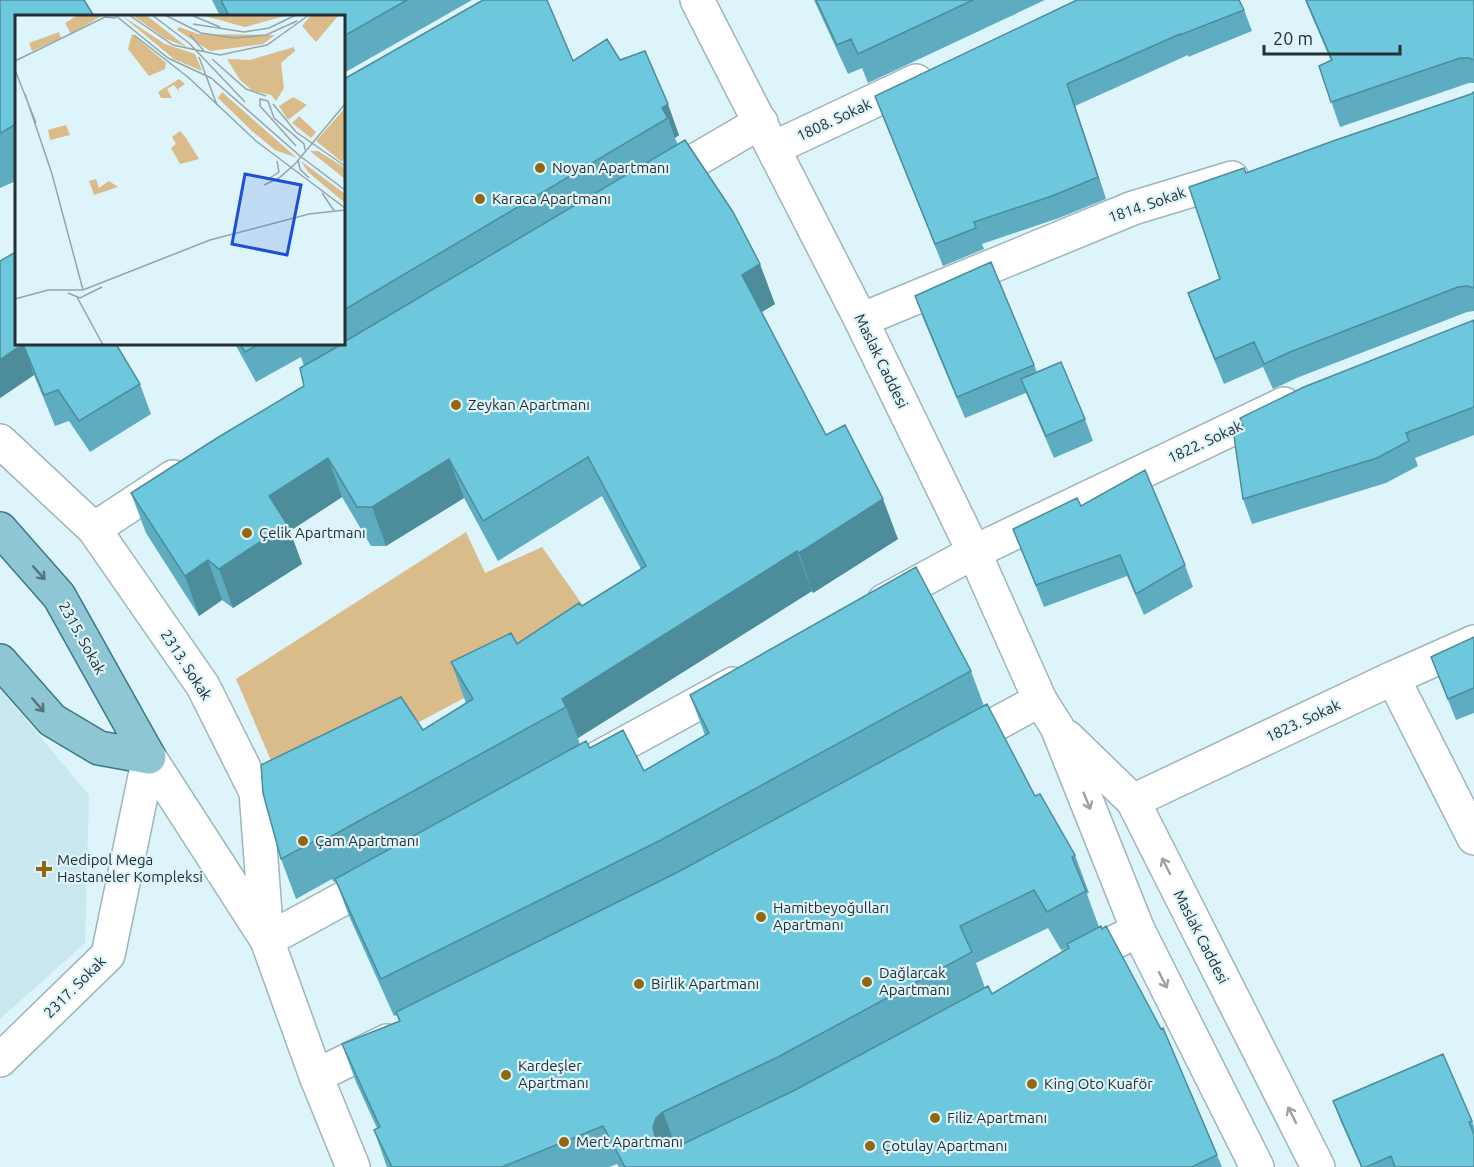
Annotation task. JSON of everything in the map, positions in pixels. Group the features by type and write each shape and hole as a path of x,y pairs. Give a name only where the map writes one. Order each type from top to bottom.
{"main road":[{"name":"2315. Sokak","path":"0,530 59,596 149,757"},
{"path":"0,661 52,720 99,748 149,757"}],"street":[{"name":"Maslak Caddesi","path":"697,0 861,320 974,552 1049,713 1138,930 1257,1167"},
{"name":"1808. Sokak","path":"639,194 767,135 942,69"},
{"name":"1814. Sokak","path":"861,320 1133,208 1257,171"},
{"name":"1822. Sokak","path":"859,615 974,552 1306,394"},
{"name":"2313. Sokak","path":"0,441 94,529 202,686 256,792 267,940"},
{"path":"94,529 193,464"},
{"name":"1823. Sokak","path":"1133,801 1474,642"},
{"path":"568,775 755,672"},
{"path":"1393,678 1474,838"},
{"name":"Maslak Caddesi","path":"1049,713 1133,801 1318,1167"},
{"path":"935,757 1049,713"},
{"name":"2313. Sokak","path":"149,757 267,940 316,1076 353,1167"},
{"name":"2317. Sokak","path":"0,1060 108,955 149,757"},
{"path":"267,940 402,866"},
{"path":"1053,975 1138,930"},
{"path":"316,1076 411,1029"}],"shaded area":[{"path":"466,532 485,573 542,547 598,627 285,793 236,679"},
{"name":"Medipol Mega Hastaneler Kompleksi","path":"0,689 89,795 85,943 0,1019"}],"building":[{"path":"0,0 84,0 93,15 15,15 15,125 1,133"},
{"path":"221,0 407,0 345,35 345,15 228,15"},
{"path":"483,0 547,0 573,61 607,39 620,60 645,51 668,104 662,108 668,118 345,309 345,78"},
{"path":"816,0 973,0 858,54 851,39 837,45"},
{"path":"1077,0 1239,0 1244,10 1180,34 1067,84 1098,177 1052,196 974,222 976,228 935,244 875,96"},
{"path":"1306,0 1474,0 1474,60 1460,58 1331,102 1319,66 1332,60"},
{"path":"1474,92 1474,288 1458,287 1264,364 1254,342 1215,359 1188,293 1220,279 1189,187 1244,168 1246,173"},
{"path":"685,140 733,212 760,264 742,275 826,435 845,425 883,499 562,699 566,707 319,843 318,839 281,859 263,793 261,765 401,697 423,730 473,699 451,662 511,633 517,644 579,603 582,606 646,566 588,457 483,521 449,459 372,507 357,507 328,458 269,496 287,524 219,569 208,560 185,576 131,493 304,386 300,368 340,345 345,345 345,341"},
{"path":"15,252 15,345 22,345 0,360 0,261"},
{"path":"991,262 1034,365 957,397 915,296"},
{"path":"1474,320 1474,407 1406,433 1409,441 1377,458 1243,499 1233,429 1243,425 1240,418 1304,387"},
{"path":"23,345 117,345 140,384 79,421 58,390 44,395"},
{"path":"241,345 257,345 245,352"},
{"path":"1061,362 1085,419 1046,436 1021,379"},
{"path":"1145,470 1185,565 1136,594 1120,555 1036,585 1013,529 1077,498 1081,506"},
{"path":"916,567 971,671 661,840 381,979 335,879 586,741 590,748 623,730 644,771 709,733 690,695"},
{"path":"1474,637 1474,688 1448,699 1431,657"},
{"path":"987,704 1035,796 1040,794 1075,855 1072,857 1086,891 1047,912 1034,890 960,926 972,952 778,1057 663,1112 656,1118 653,1127 655,1137 661,1145 679,1146 795,1090 988,986 992,994 1069,948 1067,944 1101,926 1102,929 1106,926 1161,1029 1163,1028 1217,1155 1192,1167 625,1167 603,1126 502,1167 392,1167 374,1130 380,1127 342,1044 400,1021 396,1012 678,872"},
{"path":"1443,1054 1472,1121 1469,1122 1474,1135 1474,1167 1395,1167 1391,1156 1362,1167 1333,1101"}],"place":[{"name":"Noyan Apartmanı","path":"540,168"},
{"name":"Karaca Apartmanı","path":"480,199"},
{"name":"Zeykan Apartmanı","path":"456,405"},
{"name":"Çelik Apartmanı","path":"247,533"},
{"name":"Çam Apartmanı","path":"303,841"},
{"name":"Medipol Mega Hastaneler Kompleksi","path":"44,869"},
{"name":"Hamitbeyoğulları Apartmanı","path":"761,917"},
{"name":"Dağlarcak Apartmanı","path":"867,982"},
{"name":"Birlik Apartmanı","path":"639,984"},
{"name":"Kardeşler Apartmanı","path":"506,1075"},
{"name":"King Oto Kuaför","path":"1032,1084"},
{"name":"Filiz Apartmanı","path":"935,1118"},
{"name":"Mert Apartmanı","path":"564,1142"},
{"name":"Çotulay Apartmanı","path":"870,1146"}]}
